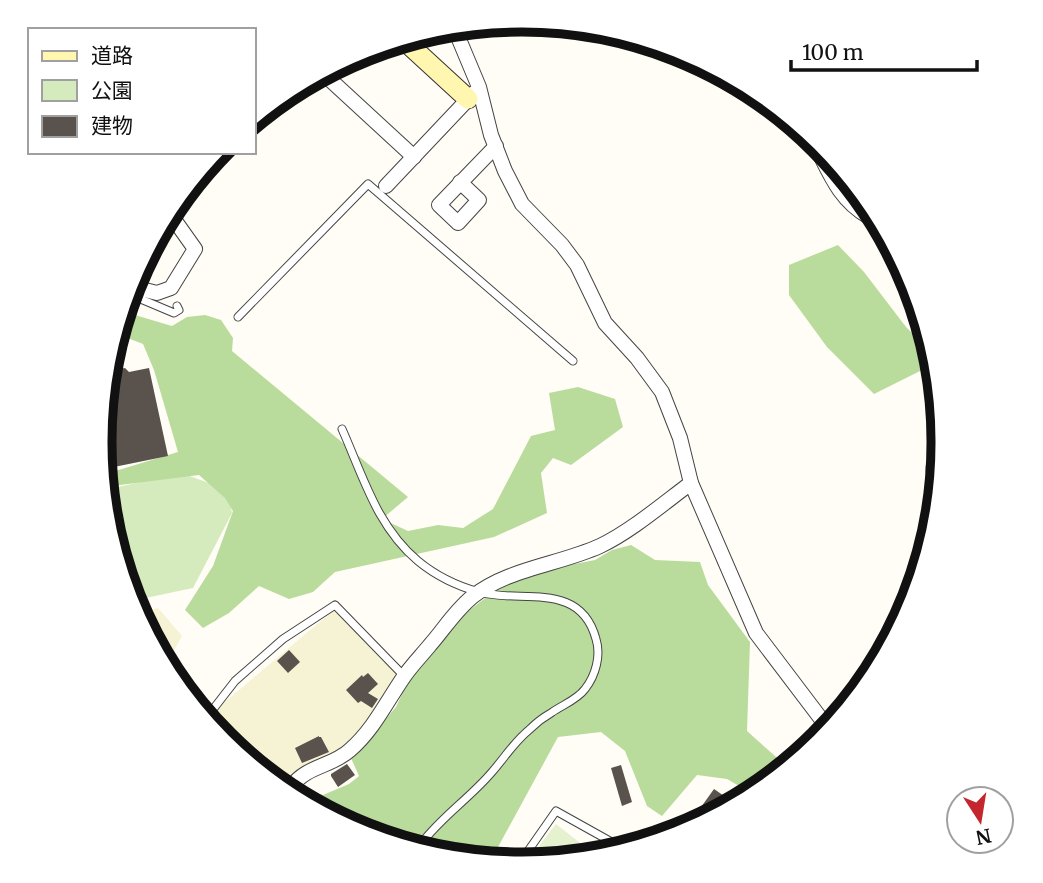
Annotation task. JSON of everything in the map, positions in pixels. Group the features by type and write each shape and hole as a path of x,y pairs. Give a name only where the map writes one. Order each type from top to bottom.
{"street":[{"path":"457,37 474,93 522,204 562,245 577,265 605,323 637,358 662,392 680,438 691,483 756,633 822,720"},
{"path":"411,46 474,93"},
{"path":"330,79 414,156"},
{"path":"383,189 474,93"},
{"path":"460,182 496,146"},
{"path":"827,168 842,194 860,211"},
{"path":"141,289 167,293 195,249 176,222"},
{"path":"295,783 309,771 348,752 375,722 404,676 453,616 480,592 510,576 601,545 691,483"}],"lane":[{"path":"238,317 368,184 383,189 573,361"},
{"path":"139,296 174,313 179,310 177,306"},
{"path":"342,429 377,512 400,544 418,561 457,584 480,592 559,599 574,606 585,617 593,629 598,645 593,677 584,691 551,713 512,745 493,771 424,840"},
{"path":"214,709 235,681 283,639 335,605 404,676"},
{"path":"527,852 556,811 611,842"}],"path":[{"path":"927,499 928,464 931,459"},
{"path":"214,709 252,750"}],"shaded area":[{"path":"158,608 182,636 172,654 166,646 148,610"},
{"path":"334,610 408,682 355,742 301,787 251,750 214,713"}],"green space":[{"path":"838,245 864,272 919,340 925,367 874,394 827,347 789,295 789,265"},
{"path":"132,314 172,326 187,317 205,315 221,320 233,338 232,351 408,497 382,519 408,531 438,525 463,528 493,509 531,436 555,430 549,393 578,387 615,399 623,427 571,465 553,458 541,473 547,513 494,537 335,572 313,592 289,599 259,586 229,613 203,628 185,610 213,566 233,511 225,498 199,475 114,486 112,472 178,452 154,370 143,344 125,337"},
{"path":"181,473 220,487 229,496 232,513 193,588 143,598 125,548 114,488"},
{"path":"631,545 655,560 700,562 708,585 750,642 747,731 780,760 771,767 741,787 727,779 697,775 662,816 647,806 625,751 601,732 558,737 496,851 415,838 365,820 310,793 323,795 349,784 359,776 351,758 396,707 411,674 467,612 501,586 564,566 595,560 612,550"},
{"path":"556,824 585,847 548,851 535,852"}],"building":[{"path":"125,368 129,372 149,368 168,456 112,467 112,415 118,369"},
{"path":"289,650 300,662 288,673 277,661"},
{"path":"368,673 378,684 368,693 378,699 372,708 361,701 358,703 346,690"},
{"path":"319,736 329,752 302,763 295,748"},
{"path":"347,764 355,775 338,787 331,774"},
{"path":"621,765 632,802 622,806 611,768"},
{"path":"714,789 726,797 703,809 698,811"}]}
